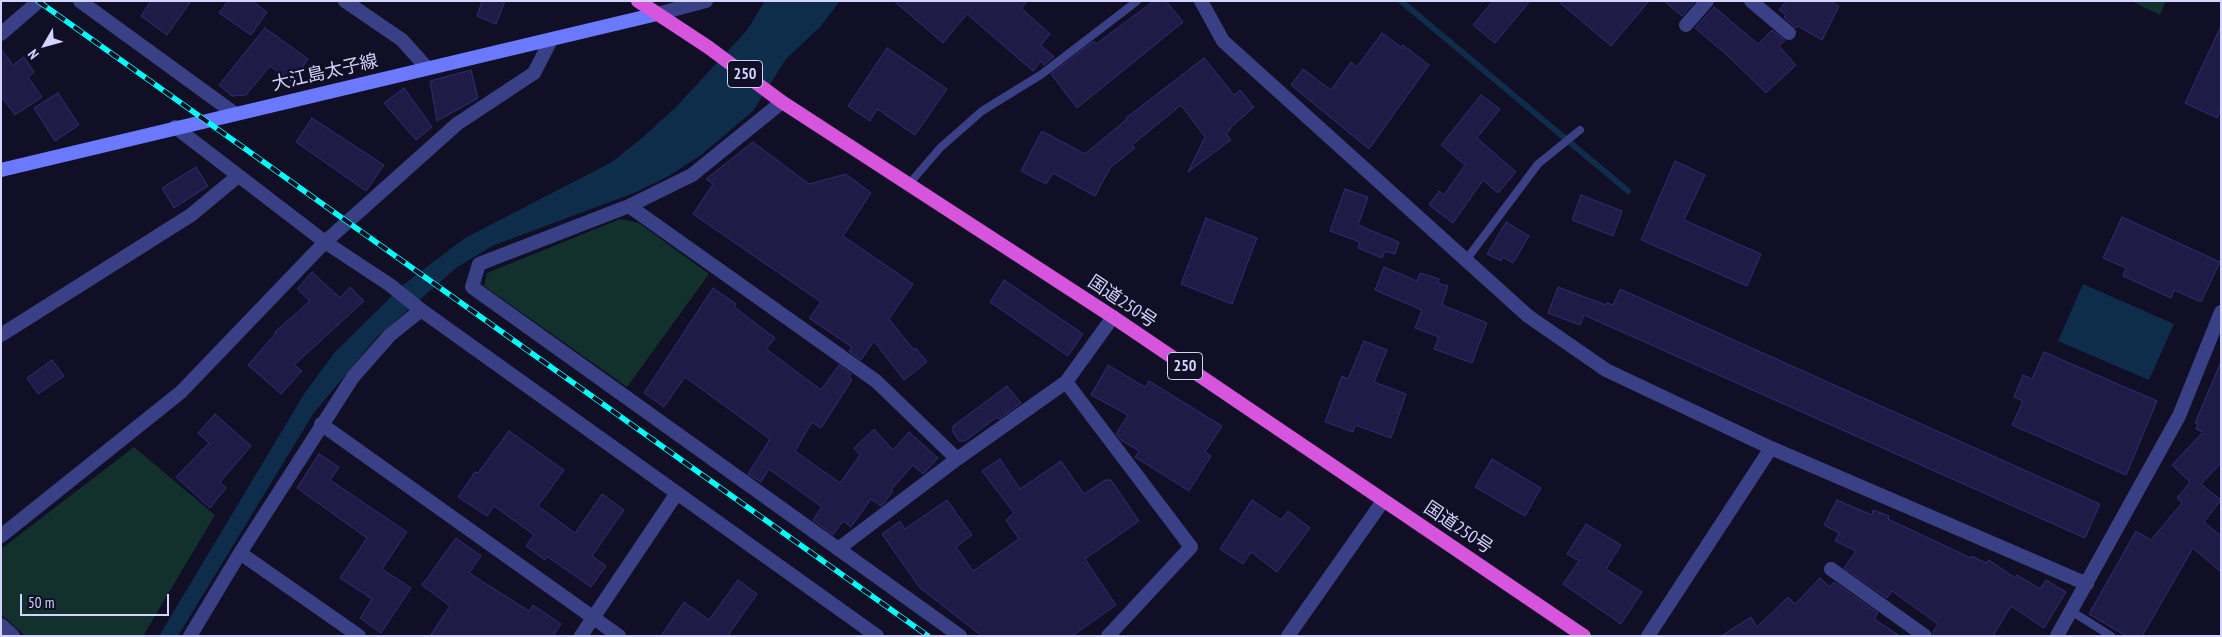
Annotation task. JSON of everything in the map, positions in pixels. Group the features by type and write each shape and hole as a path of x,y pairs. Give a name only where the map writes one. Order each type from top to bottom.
{"highway":[{"name":"国道250号","path":"638,1 708,47 782,102 1113,317 1584,636"}],"main road":[{"name":"大江島太子線","path":"1,170 175,127 657,14"}],"street":[{"path":"1,34 39,1"},
{"path":"80,1 234,113"},
{"path":"345,1 402,40 427,68"},
{"path":"657,14 706,1"},
{"path":"1201,1 1223,41 1528,316 1606,370 1771,448 2087,584"},
{"path":"1686,25 1707,1"},
{"path":"1751,1 1788,32"},
{"path":"1,536 181,392 325,242 457,124 534,73 551,40"},
{"path":"782,102 692,175 629,206 479,264 472,287 960,636"},
{"path":"175,127 325,242 390,285 421,310 877,636"},
{"path":"1,335 191,215 238,176"},
{"path":"629,206 876,381 957,459"},
{"path":"190,636 240,552 321,424 353,378 390,335 421,310"},
{"path":"2057,636 2179,416 2221,312"},
{"path":"838,549 957,459 1066,382 1113,317"},
{"path":"1066,382 1191,547 1108,636"},
{"path":"321,424 618,636"},
{"path":"1648,636 1771,448"},
{"path":"581,636 677,493"},
{"path":"1288,636 1383,501"},
{"path":"240,552 360,636"},
{"path":"1831,570 1925,636"},
{"path":"1,625 13,636"}],"lane":[{"path":"909,184 940,148 982,111 1042,74 1137,1"},
{"path":"1466,260 1538,164 1580,130"},
{"path":"2072,611 2110,636"}],"green space":[{"path":"2131,1 2166,1 2160,15"},
{"path":"620,219 639,223 709,274 627,387 484,286 487,273"},
{"path":"134,447 215,515 143,636 25,636 1,614 1,549"}],"water":[{"path":"765,1 840,1 820,27 786,59 753,111 701,155 667,177 634,193 492,246 456,268 377,337 313,414 178,636 159,636 304,394 335,352 403,285 465,238 612,162 642,138 677,106 747,30"},
{"path":"2083,284 2174,324 2149,380 2058,341"}],"building":[{"path":"151,1 191,1 167,35 141,16"},
{"path":"228,1 252,1 267,12 251,35 219,13"},
{"path":"482,1 505,1 496,24 477,16"},
{"path":"894,1 1028,1 1021,8 1050,34 1041,45 1054,57 1044,65 1041,61 1033,71 967,14 943,43"},
{"path":"1154,1 1166,1 1183,22 1077,108 1051,74 1094,41 1096,44"},
{"path":"1493,1 1530,1 1495,43 1473,25"},
{"path":"1558,1 1649,1 1611,46"},
{"path":"1664,1 1695,1 1682,16"},
{"path":"1786,1 1830,1 1839,6 1822,40 1798,26 1796,28 1784,17 1786,15 1779,10"},
{"path":"1714,7 1758,44 1772,30 1785,40 1779,46 1796,65 1766,93 1727,55 1695,28"},
{"path":"2221,26 2221,109 2217,118 2185,103"},
{"path":"265,28 308,59 292,82 270,66 246,95 232,96 219,85"},
{"path":"1382,33 1401,47 1403,45 1429,65 1369,149 1291,85 1303,69 1331,90 1351,62 1357,67"},
{"path":"887,48 947,89 915,135 877,109 870,121 848,106"},
{"path":"1,49 13,65 24,57 34,72 28,77 42,97 15,115 1,96"},
{"path":"1204,58 1234,95 1240,90 1254,107 1226,133 1231,140 1188,172 1205,137 1181,105 1132,145 1135,148 1110,168 1095,196 1053,173 1046,184 1021,171 1042,131 1085,154 1126,118"},
{"path":"471,70 478,98 437,121 430,81"},
{"path":"404,88 432,127 416,140 384,103"},
{"path":"58,93 79,125 55,141 34,108"},
{"path":"1481,95 1500,109 1477,138 1516,172 1498,193 1483,180 1453,223 1429,205 1439,191 1444,195 1465,165 1441,145"},
{"path":"312,118 384,165 366,191 296,142"},
{"path":"753,142 809,184 846,174 871,193 843,236 913,284 889,319 914,350 916,348 927,362 904,380 874,341 861,360 849,351 852,347 809,318 821,302 693,214 713,184 706,179"},
{"path":"1675,161 1705,175 1684,220 1761,254 1747,286 1641,240"},
{"path":"196,167 208,186 174,208 162,188"},
{"path":"1345,189 1368,197 1358,225 1399,242 1395,254 1385,251 1382,258 1358,248 1360,242 1330,231"},
{"path":"1581,195 1622,211 1613,236 1572,220"},
{"path":"2122,217 2220,262 2201,302 2174,290 2171,298 2123,276 2126,268 2103,258"},
{"path":"1206,218 1257,238 1232,304 1181,284"},
{"path":"1506,222 1529,236 1513,263 1503,257 1501,261 1487,254"},
{"path":"1384,267 1417,281 1420,273 1439,279 1438,283 1448,286 1442,305 1487,323 1472,363 1434,349 1439,337 1415,328 1422,310 1375,290"},
{"path":"312,272 340,298 350,287 364,301 294,365 302,371 281,394 248,365 275,332 310,301 297,289"},
{"path":"1004,280 1083,334 1068,356 990,302"},
{"path":"1558,287 1606,305 1607,303 1613,305 1620,289 2100,504 2085,538 1584,315 1580,325 1548,313"},
{"path":"713,288 736,304 734,307 775,338 766,349 821,390 839,365 851,374 849,377 852,380 821,428 812,422 795,451 840,483 860,455 854,448 874,429 893,450 909,432 938,458 923,474 913,465 891,490 893,491 881,506 871,499 851,527 843,521 833,535 813,520 822,507 769,469 761,482 748,474 770,439 685,377 664,407 644,393"},
{"path":"1364,341 1387,350 1374,382 1406,394 1391,438 1355,425 1353,432 1325,422 1342,376 1348,379"},
{"path":"2044,352 2157,401 2126,475 2012,425 2023,401 2014,397 2023,375 2032,379"},
{"path":"52,360 64,376 38,394 27,378"},
{"path":"2221,362 2221,463 2201,484 2221,500 2204,522 2221,536 2221,572 2193,548 2142,636 2126,636 2089,614 2136,531 2151,540 2182,503 2177,498 2190,482 2172,465 2203,432 2196,429 2198,424 2195,423"},
{"path":"1108,365 1145,387 1149,381 1222,426 1205,452 1211,456 1189,491 1135,457 1139,451 1121,440 1116,434 1128,415 1091,395"},
{"path":"1007,386 1021,403 999,419 997,417 965,441 959,441 953,432 953,426"},
{"path":"215,414 251,446 220,482 226,488 210,508 176,477 209,443 198,433"},
{"path":"509,431 564,470 538,506 575,533 602,494 624,510 592,556 606,566 591,587 548,557 545,560 526,546 534,535 494,506 487,516 458,497 475,472 478,473"},
{"path":"319,454 339,467 330,480 407,532 382,569 411,588 381,633 360,618 372,599 340,578 367,538 297,488"},
{"path":"1000,459 1020,489 1061,461 1084,494 1105,480 1111,480 1139,521 1085,559 1116,605 1072,636 982,636 920,588 882,534 900,521 905,529 947,500 972,535 956,547 973,571 1019,539 1006,520 1014,513 982,471"},
{"path":"1492,459 1541,488 1525,516 1475,487"},
{"path":"1252,500 1281,520 1288,511 1310,528 1277,572 1251,552 1243,564 1220,549"},
{"path":"1837,500 1872,515 1873,510 1889,516 1888,519 1971,558 1972,556 1986,563 1989,560 2015,578 2017,575 2040,589 2046,580 2066,592 2044,628 2011,606 1993,636 1934,636 1933,632 1938,624 1892,591 1887,598 1844,568 1856,551 1835,541 1839,533 1824,525"},
{"path":"1586,524 1621,545 1606,569 1642,592 1621,624 1563,584 1579,561 1567,554"},
{"path":"456,538 481,556 469,573 529,611 533,605 561,624 553,636 430,636 450,606 422,585"},
{"path":"1820,578 1830,587 1834,582 1878,613 1874,619 1900,636 1721,636 1751,617 1757,627 1788,597 1795,604"},
{"path":"738,580 757,594 729,634 732,636 661,636 684,602 709,620"}],"waterway":[{"path":"1401,1 1628,191"}],"railway":[{"path":"38,1 928,636"}]}
